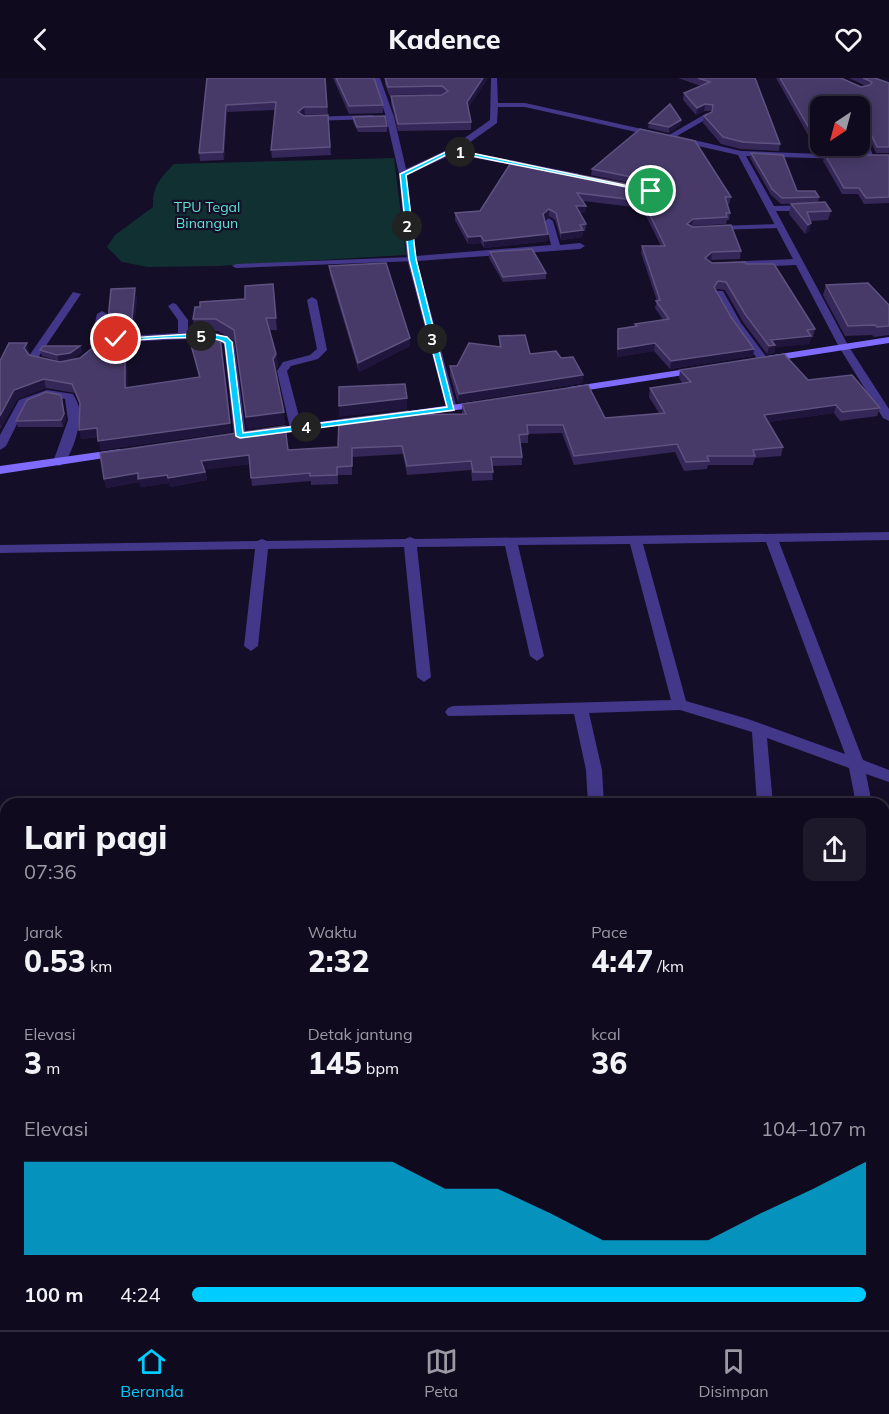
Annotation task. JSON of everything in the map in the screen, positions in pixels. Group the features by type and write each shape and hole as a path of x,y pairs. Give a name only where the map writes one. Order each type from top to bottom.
{"street":[{"path":"403,174 452,151 494,121 496,105 494,78"},
{"path":"381,79 383,99 390,117 403,174 412,259 451,409"},
{"path":"383,99 395,98"},
{"path":"496,105 525,105 672,135 741,153 852,157"},
{"path":"672,135 707,115"},
{"path":"305,119 390,117"},
{"path":"452,151 582,177"},
{"path":"741,153 844,347 889,418"},
{"path":"862,157 882,157"},
{"path":"772,209 820,207"},
{"path":"549,221 556,246"},
{"path":"412,259 556,246 580,246"},
{"path":"711,265 798,262"},
{"path":"720,293 758,360 889,340"},
{"path":"63,364 40,363 34,356 76,294"},
{"path":"296,428 282,371 287,364 314,357 322,350 312,300"},
{"path":"173,306 183,320 183,336"},
{"path":"102,314 97,343 104,340 183,336 216,336 229,342 234,437 498,402"},
{"path":"555,392 706,369"},
{"path":"0,446 23,402 46,393 69,396 75,412 69,441 59,462"},
{"path":"0,471 127,452"},
{"path":"0,549 262,543 889,536"},
{"path":"771,537 857,766 863,798"},
{"path":"635,539 680,705"},
{"path":"510,540 537,656"},
{"path":"410,541 424,677"},
{"path":"251,646 262,543"},
{"path":"453,712 680,705 759,729 889,776"},
{"path":"580,707 594,770 596,798"},
{"path":"759,729 765,798"}],"lane":[{"path":"702,228 780,226"},
{"path":"236,266 412,259"}],"green space":[{"name":"TPU Tegal Binangun","path":"394,158 406,255 218,266 148,267 122,262 107,247 115,235 153,207 158,183 174,164"}],"building":[{"path":"207,78 325,78 327,107 304,107 298,112 304,116 328,115 330,147 271,150 276,102 226,105 223,152 199,153"},
{"path":"336,78 374,78 383,105 349,106"},
{"path":"385,78 483,78 467,102 471,122 398,124 391,96 442,95 448,91 442,86 388,87"},
{"path":"698,78 755,78 780,144 743,142 723,137 704,116 712,112 713,105 705,104 697,108 684,93 710,82"},
{"path":"780,78 841,78 861,87 870,85 872,82 863,78 875,78 889,83 889,147 877,147 870,132 870,96 810,96 810,130"},
{"path":"670,104 681,120 669,127 649,123"},
{"path":"385,116 387,126 357,127 353,117"},
{"path":"640,129 695,141 731,197 725,197 730,213 726,213 727,217 693,219 687,224 693,227 731,225 741,251 712,252 705,258 712,263 774,264 815,329 807,330 811,336 771,340 775,345 769,346 745,314 726,282 718,281 714,287 731,317 754,349 671,361 655,343 618,349 618,329 669,319 656,301 660,300 642,246 665,246 643,201 577,193 586,206 576,206 586,224 580,225 583,230 561,233 556,213 549,209 543,214 548,234 484,241 481,236 468,237 455,213 480,211 512,161 539,167 537,169 653,189 658,184 656,182 592,169"},
{"path":"751,153 783,155 797,191 815,191 819,197 782,198 772,189"},
{"path":"889,155 889,197 866,198 859,188 844,188 826,156"},
{"path":"825,202 831,211 807,212 811,223 808,225 791,204"},
{"path":"532,249 546,273 503,277 490,252"},
{"path":"386,263 410,338 358,363 329,266"},
{"path":"868,283 889,305 889,326 848,326 826,285"},
{"path":"273,284 276,318 266,318 276,354 273,359 284,412 246,417 234,330 216,319 193,319 195,307 200,307 200,302 245,299 245,286"},
{"path":"135,288 132,319 108,320 111,289"},
{"path":"192,333 213,333 220,337 230,423 98,441 97,428 79,430 80,403 72,384 44,379 14,390 0,416 0,361 9,343 27,343 24,348 29,355 60,362 80,358 101,341 125,339 125,388 200,377 191,345"},
{"path":"525,335 530,354 556,351 561,358 573,357 583,375 459,394 450,366 457,366 469,343 501,347 499,336"},
{"path":"43,346 80,346 70,353 57,355 40,350"},
{"path":"784,354 808,380 852,375 880,408 842,412 836,405 764,415 783,447 753,450 755,456 707,456 709,461 686,462 677,444 574,456 563,425 527,425 528,434 519,435 522,457 491,457 493,472 473,472 471,461 407,466 402,446 352,448 352,466 337,467 337,475 310,476 310,473 251,478 249,455 201,461 205,472 168,478 167,475 138,479 138,473 104,479 100,453 285,426 288,450 338,447 339,420 408,411 408,415 466,414 462,404 588,385 605,418 665,413 650,388 691,382 680,370"},
{"path":"405,384 407,398 339,406 339,387"},
{"path":"46,392 61,395 64,414 61,420 16,421 27,400"}],"route":[{"path":"116,339 207,335 224,338 229,342 240,436 451,409 412,259 403,174 452,151 651,191"}]}
